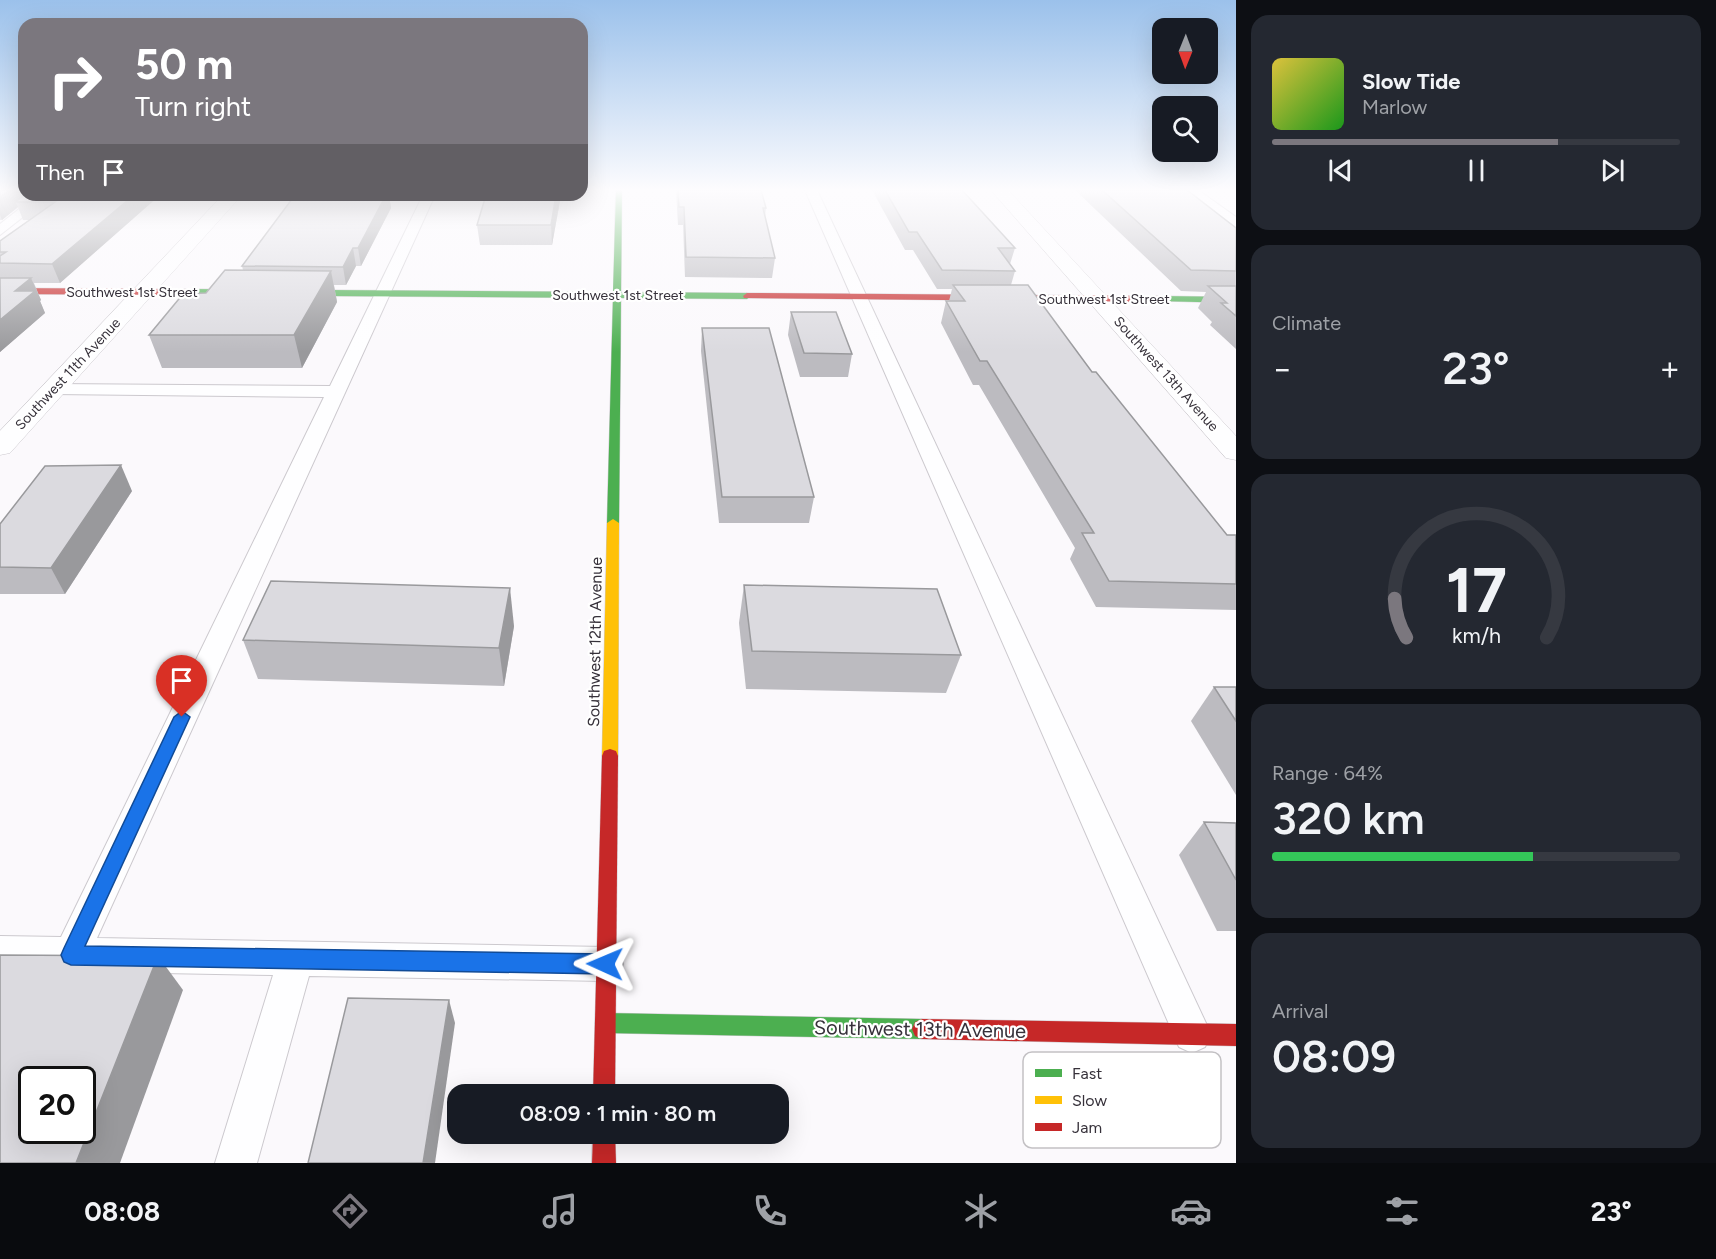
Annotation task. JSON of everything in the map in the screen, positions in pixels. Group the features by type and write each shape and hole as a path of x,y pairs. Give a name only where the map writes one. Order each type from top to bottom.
{"street":[{"name":"Southwest 11th Avenue","path":"0,447 187,244"},
{"name":"Southwest 12th Avenue","path":"604,1084 618,244"},
{"name":"Southwest 13th Avenue","path":"1048,244 1236,452"},
{"name":"Southwest 1st Street","path":"0,291 1236,300"},
{"name":"Southwest 13th Avenue","path":"604,1023 1236,1035"},
{"path":"604,1144 604,1163"}],"lane":[{"path":"71,955 405,244"},
{"path":"836,244 1192,1034"},
{"path":"231,293 244,275"},
{"path":"53,389 335,392"},
{"path":"0,953 605,964"},
{"path":"236,1163 296,959"}],"building":[{"path":"0,244 75,244 52,264 0,263 0,256 6,252 0,252"},
{"path":"258,244 360,244 358,248 353,248 343,267 242,266"},
{"path":"685,244 772,244 775,258 686,257"},
{"path":"925,244 1012,244 1015,248 998,248 1015,271 942,270"},
{"path":"1162,244 1236,244 1236,271 1191,270"},
{"path":"225,270 331,271 294,335 149,335 183,294 206,293"},
{"path":"0,278 31,278 15,291 35,291 0,320"},
{"path":"953,285 1028,285 1092,372 1096,372 1227,535 1236,535 1236,584 1109,581 1082,533 1094,533 987,361 980,361 946,301 965,301"},
{"path":"1208,286 1236,286 1236,316 1221,303 1227,303"},
{"path":"791,312 836,312 852,354 804,353"},
{"path":"702,328 769,328 814,497 722,497"},
{"path":"121,465 51,568 0,567 0,524 45,466"},
{"path":"271,581 510,588 499,648 243,640"},
{"path":"744,585 937,589 961,655 752,651"},
{"path":"1214,687 1236,687 1236,721"},
{"path":"1204,822 1236,823 1236,880"},
{"path":"0,955 158,956 96,1113 96,1066 18,1066 18,1144 84,1144 76,1163 0,1163"},
{"path":"348,998 449,1000 423,1163 308,1163"}],"traffic: fast":[{"path":"613,523 618,244"},
{"path":"186,292 747,296"},
{"path":"1161,299 1236,300"},
{"path":"605,1023 922,1029"}],"traffic: slow":[{"path":"610,756 613,523"}],"traffic: jam":[{"path":"0,291 186,292"},
{"path":"747,296 1161,299"},
{"path":"604,1084 610,756"},
{"path":"922,1029 1236,1035"},
{"path":"604,1144 604,1163"}],"route":[{"path":"182,717 71,955 605,964"}]}
